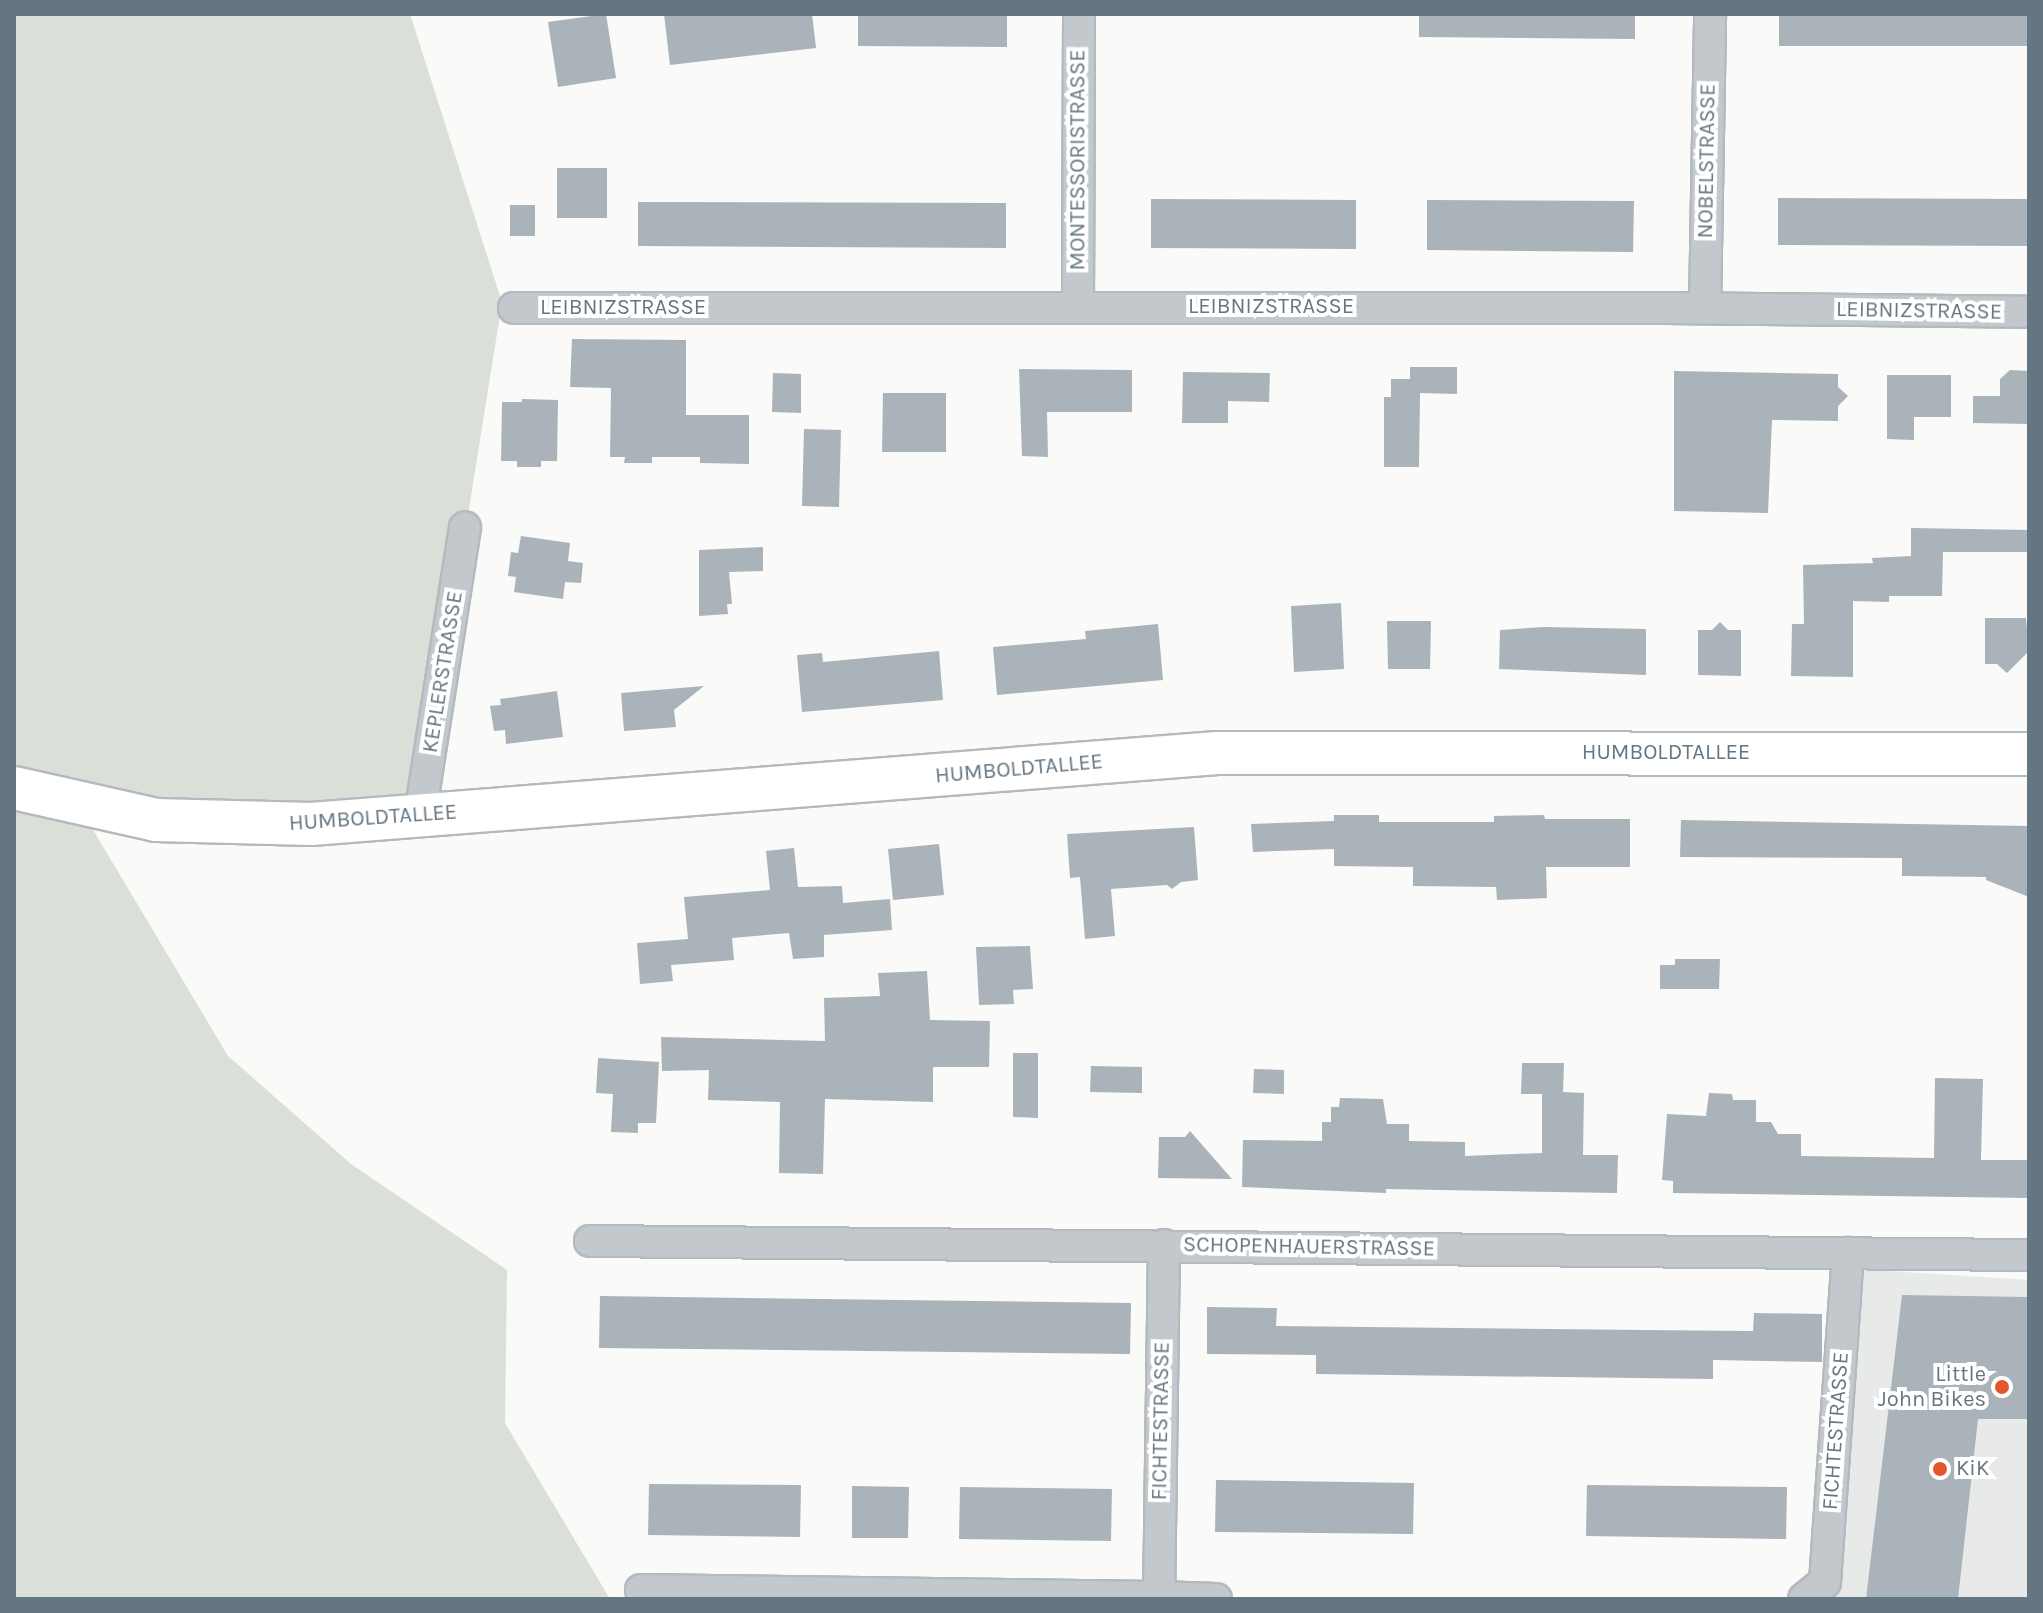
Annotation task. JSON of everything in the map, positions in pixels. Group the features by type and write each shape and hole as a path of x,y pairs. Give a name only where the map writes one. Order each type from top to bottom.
{"street":[{"name":"MONTESSORISTRASSE","path":"1078,307 1079,14"},
{"name":"NOBELSTRASSE","path":"1705,308 1710,14"},
{"name":"LEIBNIZSTRASSE","path":"514,308 1705,308 2029,312"},
{"name":"KEPLERSTRASSE","path":"420,815 465,528"},
{"name":"HUMBOLDTALLEE","path":"14,788 156,820 311,824 1217,753 2029,754"},
{"name":"SCHOPENHAUERSTRASSE","path":"590,1241 2029,1255"},
{"name":"FICHTESTRASSE","path":"1159,1597 1164,1245"},
{"name":"FICHTESTRASSE","path":"1804,1599 1825,1582 1848,1253"},
{"path":"641,1590 1216,1599"}],"shaded area":[{"path":"14,14 410,14 500,296 500,315 420,815 77,803 228,1056 351,1164 507,1270 505,1423 610,1599 14,1599"},
{"path":"1857,1269 2029,1280 2029,1599 1832,1599"}],"building":[{"path":"606,14 616,78 558,87 548,22"},
{"path":"664,14 812,14 816,48 670,65"},
{"path":"858,14 1007,14 1007,47 858,46"},
{"path":"1419,14 1635,14 1635,39 1419,37"},
{"path":"1779,14 2029,14 2029,46 1779,46"},
{"path":"557,168 607,168 607,218 557,218"},
{"path":"1778,198 2029,199 2029,246 1778,245"},
{"path":"1151,199 1356,200 1356,249 1151,248"},
{"path":"1427,200 1634,201 1633,252 1427,250"},
{"path":"638,202 1006,203 1006,248 638,246"},
{"path":"510,205 535,205 535,236 510,236"},
{"path":"572,339 686,340 686,415 749,415 749,464 700,463 700,457 652,457 652,463 624,463 625,457 610,457 611,388 570,387"},
{"path":"1410,367 1457,367 1457,394 1420,393 1419,467 1384,467 1384,397 1391,397 1391,379 1410,379"},
{"path":"1019,369 1132,370 1132,412 1047,412 1048,457 1022,456"},
{"path":"2010,370 2029,371 2029,424 1973,423 1973,396 2000,396 2000,379"},
{"path":"1674,371 1838,374 1838,387 1848,396 1838,406 1838,421 1772,420 1768,513 1674,511"},
{"path":"1183,372 1270,373 1269,402 1228,401 1228,423 1182,423"},
{"path":"773,373 801,374 801,413 772,412"},
{"path":"1887,375 1951,375 1951,417 1914,417 1914,440 1887,439"},
{"path":"883,393 946,393 946,452 882,452"},
{"path":"522,399 558,400 557,461 541,461 541,467 517,467 517,461 501,461 502,402 522,402"},
{"path":"804,429 841,430 839,507 802,506"},
{"path":"1911,528 2029,530 2029,552 1943,552 1942,596 1889,596 1889,602 1853,601 1853,677 1791,676 1792,624 1804,624 1803,565 1873,563 1872,558 1911,556"},
{"path":"521,536 570,543 568,561 583,563 581,583 565,582 563,599 514,592 516,577 508,576 511,552 518,553"},
{"path":"763,547 763,571 729,572 732,604 727,604 728,614 699,616 699,550"},
{"path":"1341,603 1344,669 1294,672 1291,606"},
{"path":"1985,618 2026,618 2029,651 2007,673 1997,664 1985,664"},
{"path":"1387,621 1431,621 1430,669 1388,669"},
{"path":"1720,622 1728,630 1741,630 1741,676 1698,675 1698,630 1712,630"},
{"path":"1158,624 1163,680 997,695 993,647 1086,639 1085,631"},
{"path":"1544,627 1646,629 1646,675 1499,669 1500,630"},
{"path":"939,651 943,700 802,712 797,655 822,653 823,662"},
{"path":"704,686 674,710 676,727 624,731 621,693"},
{"path":"557,691 563,737 506,744 505,730 494,731 490,706 501,705 500,699"},
{"path":"1334,815 1379,815 1379,822 1494,822 1494,816 1544,815 1545,819 1630,819 1630,867 1546,867 1547,898 1497,900 1496,887 1413,886 1413,867 1334,866 1334,849 1253,852 1251,824 1334,821"},
{"path":"1681,820 2029,826 2029,897 1986,880 1986,877 1902,876 1902,858 1680,857"},
{"path":"1194,827 1198,880 1181,882 1172,889 1167,885 1111,889 1115,936 1085,939 1080,877 1070,878 1067,834"},
{"path":"939,844 944,895 893,900 888,849"},
{"path":"794,848 798,887 842,886 843,903 890,899 892,930 824,935 824,957 793,959 789,933 732,938 734,960 671,965 673,981 640,984 637,943 688,939 684,897 770,890 766,851"},
{"path":"1030,946 1033,989 1013,990 1014,1004 979,1005 976,947"},
{"path":"1675,959 1720,959 1719,989 1660,989 1660,965 1675,965"},
{"path":"927,971 930,1020 990,1021 989,1067 933,1067 933,1102 825,1099 823,1174 779,1173 780,1102 708,1100 709,1070 662,1071 661,1037 825,1041 824,998 880,996 878,973"},
{"path":"1013,1053 1038,1053 1038,1118 1013,1117"},
{"path":"598,1058 659,1062 656,1123 638,1123 638,1133 611,1132 613,1094 596,1093"},
{"path":"1522,1063 1564,1063 1563,1092 1584,1093 1583,1155 1618,1155 1617,1193 1386,1189 1386,1193 1242,1187 1243,1140 1322,1141 1322,1122 1331,1122 1331,1107 1339,1107 1340,1098 1383,1099 1387,1124 1409,1124 1409,1141 1465,1142 1465,1156 1542,1153 1542,1094 1521,1094"},
{"path":"1091,1066 1142,1067 1142,1093 1090,1092"},
{"path":"1254,1069 1284,1070 1284,1094 1253,1093"},
{"path":"1935,1078 1983,1079 1981,1160 2029,1160 2029,1198 1673,1193 1673,1181 1662,1180 1667,1114 1706,1116 1709,1093 1732,1094 1733,1100 1756,1100 1756,1122 1771,1122 1778,1134 1801,1134 1801,1156 1934,1158"},
{"path":"1190,1131 1232,1179 1158,1178 1159,1137 1185,1137"},
{"path":"1902,1295 2029,1297 2029,1419 1978,1419 1958,1599 1866,1599"},
{"path":"600,1296 1131,1303 1130,1354 599,1348"},
{"path":"1207,1307 1277,1308 1276,1326 1753,1331 1754,1313 1822,1314 1822,1362 1713,1360 1713,1379 1316,1374 1316,1355 1207,1354"},
{"path":"1216,1480 1414,1483 1413,1534 1215,1532"},
{"path":"649,1484 801,1485 800,1537 648,1535"},
{"path":"1587,1485 1787,1487 1786,1539 1586,1536"},
{"path":"852,1486 909,1487 908,1538 852,1538"},
{"path":"960,1487 1112,1489 1111,1541 959,1539"}],"place":[{"name":"Little John Bikes","path":"2002,1387"},
{"name":"KiK","path":"1940,1469"}]}
